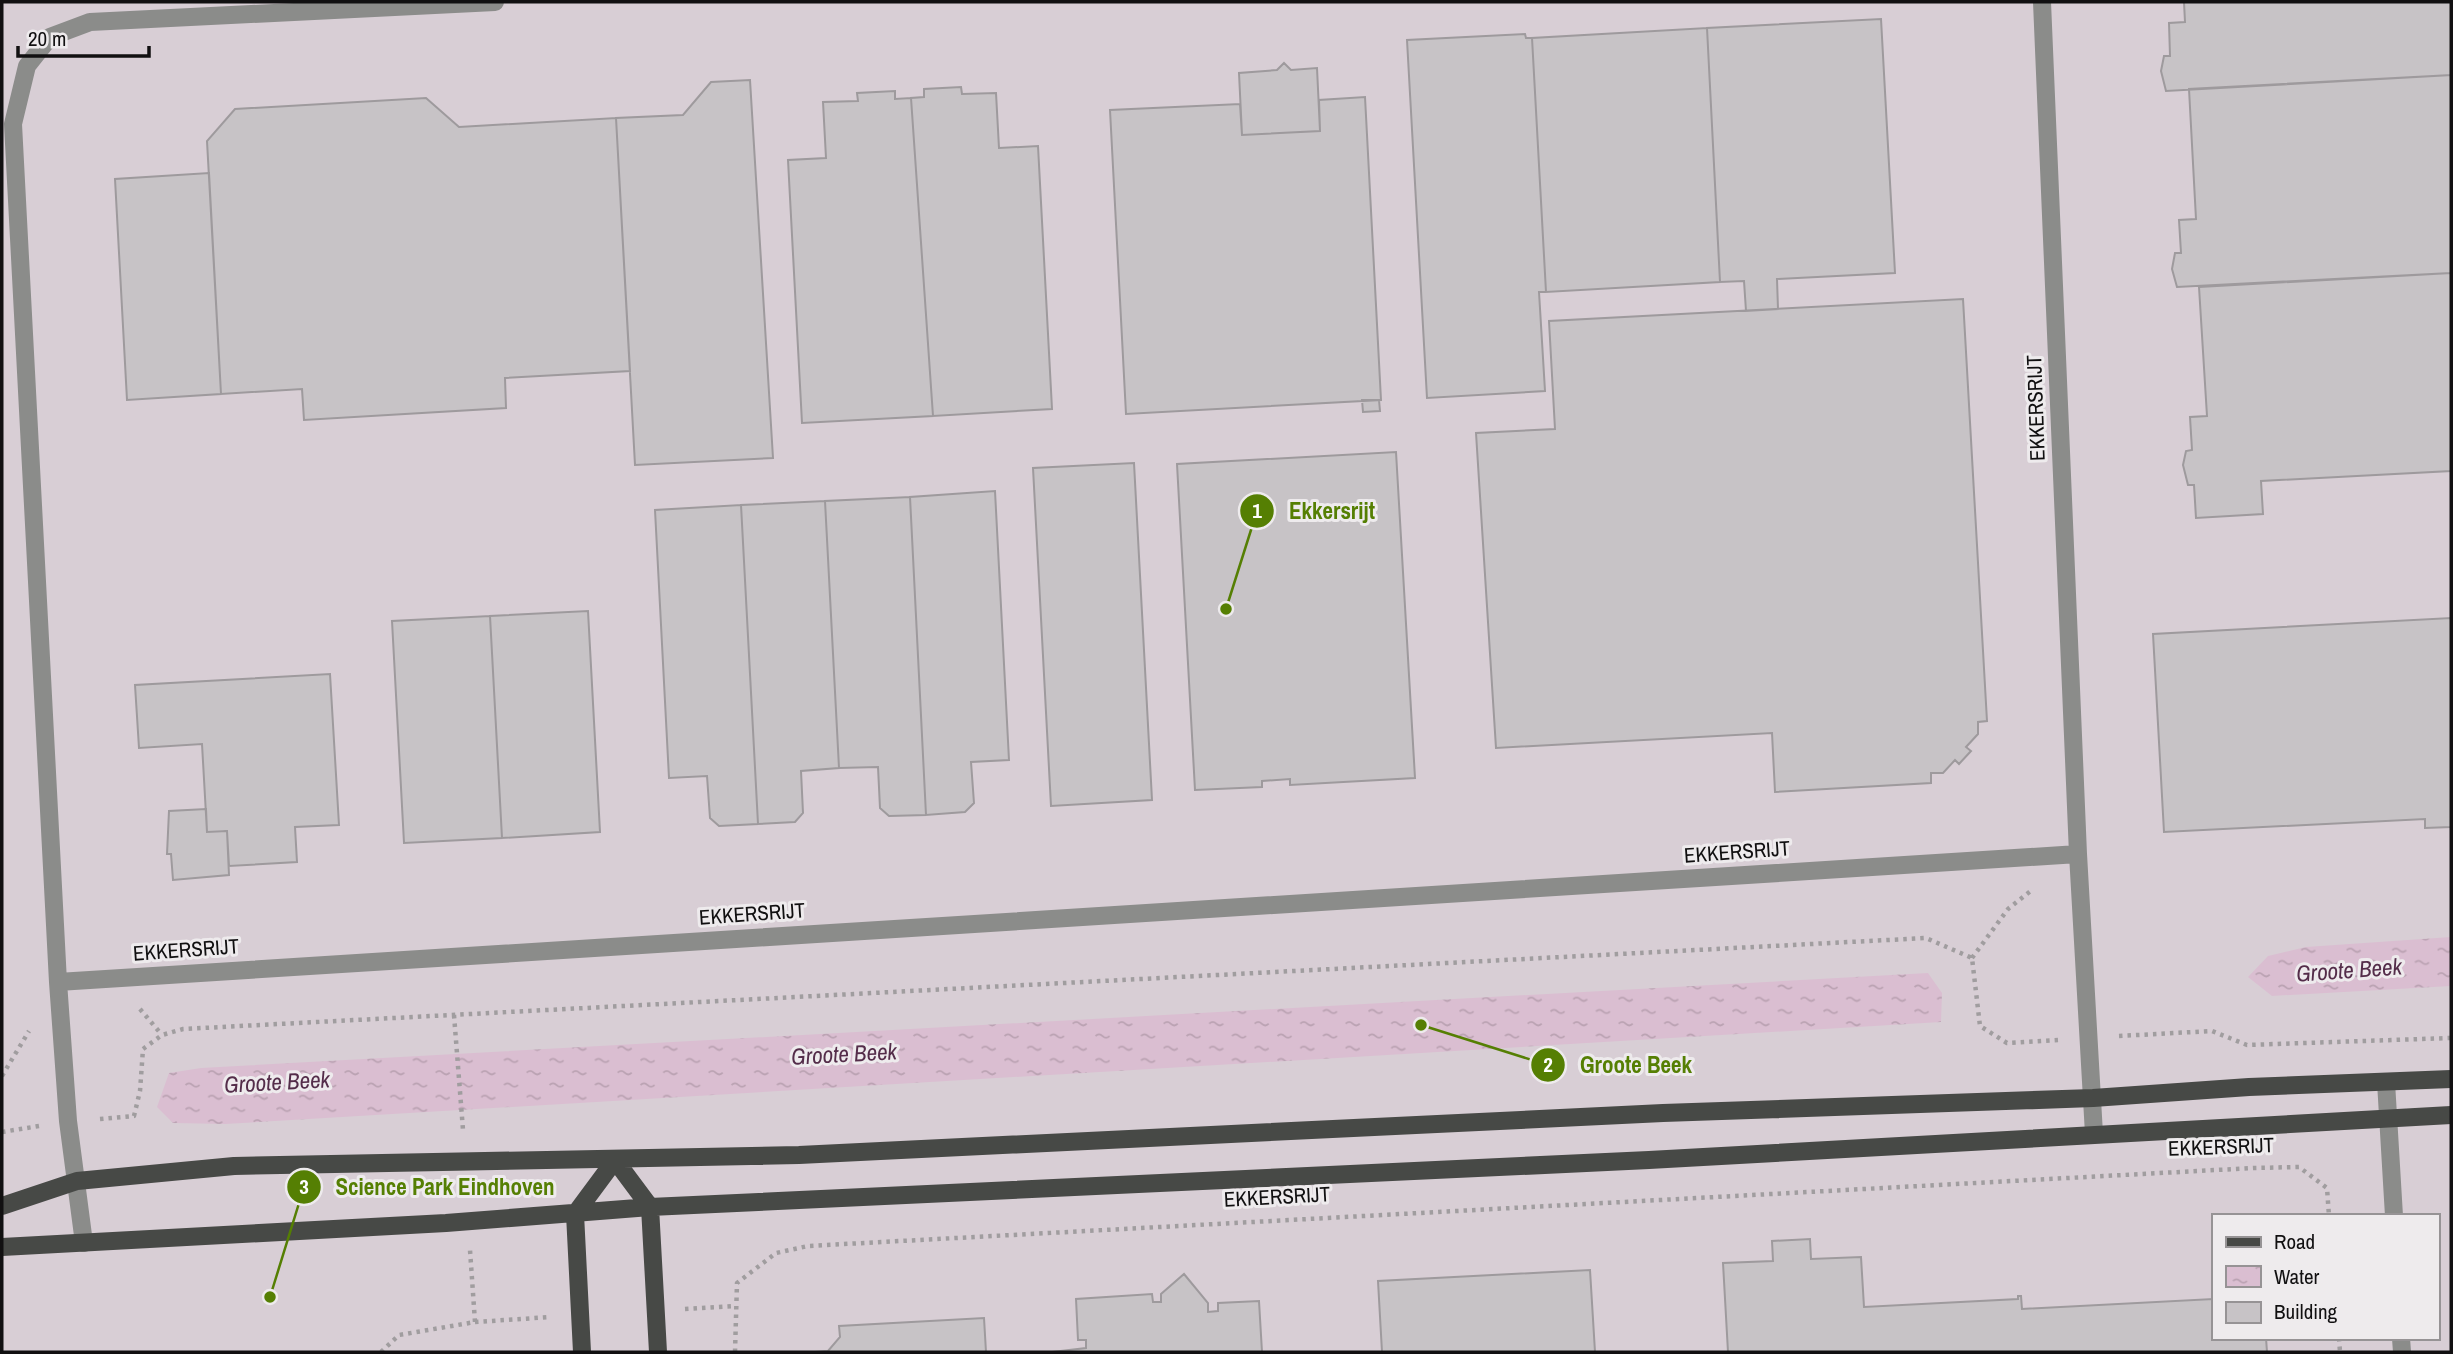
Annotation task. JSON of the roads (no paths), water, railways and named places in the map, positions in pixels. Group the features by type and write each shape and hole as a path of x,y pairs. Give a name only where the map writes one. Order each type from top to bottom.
{"main road":[{"path":"2,1206 77,1181 234,1166 813,1155 1663,1113 2093,1098 2249,1087 2451,1079"},
{"name":"EKKERSRIJT","path":"2,1247 468,1222 650,1207 1622,1161 2451,1115"},
{"path":"615,1160 650,1207 658,1352"},
{"path":"582,1352 575,1214 615,1160"}],"street":[{"path":"84,1243 68,1121 58,982 13,124 27,66 50,37 90,22 495,2"},
{"name":"EKKERSRIJT","path":"2042,2 2078,854 2094,1134"},
{"name":"EKKERSRIJT","path":"58,982 2078,854"},
{"path":"2386,1082 2394,1214"}],"water":[{"path":"2451,937 2451,986 2272,996 2248,977 2268,956 2306,947"},
{"path":"1928,973 1942,993 1941,1022 225,1124 173,1123 157,1107 169,1073 201,1068"}],"place":[{"name":"Ekkersrijt","path":"1226,609"},
{"name":"Groote Beek","path":"1421,1025"},
{"name":"Science Park Eindhoven","path":"270,1297"}]}
